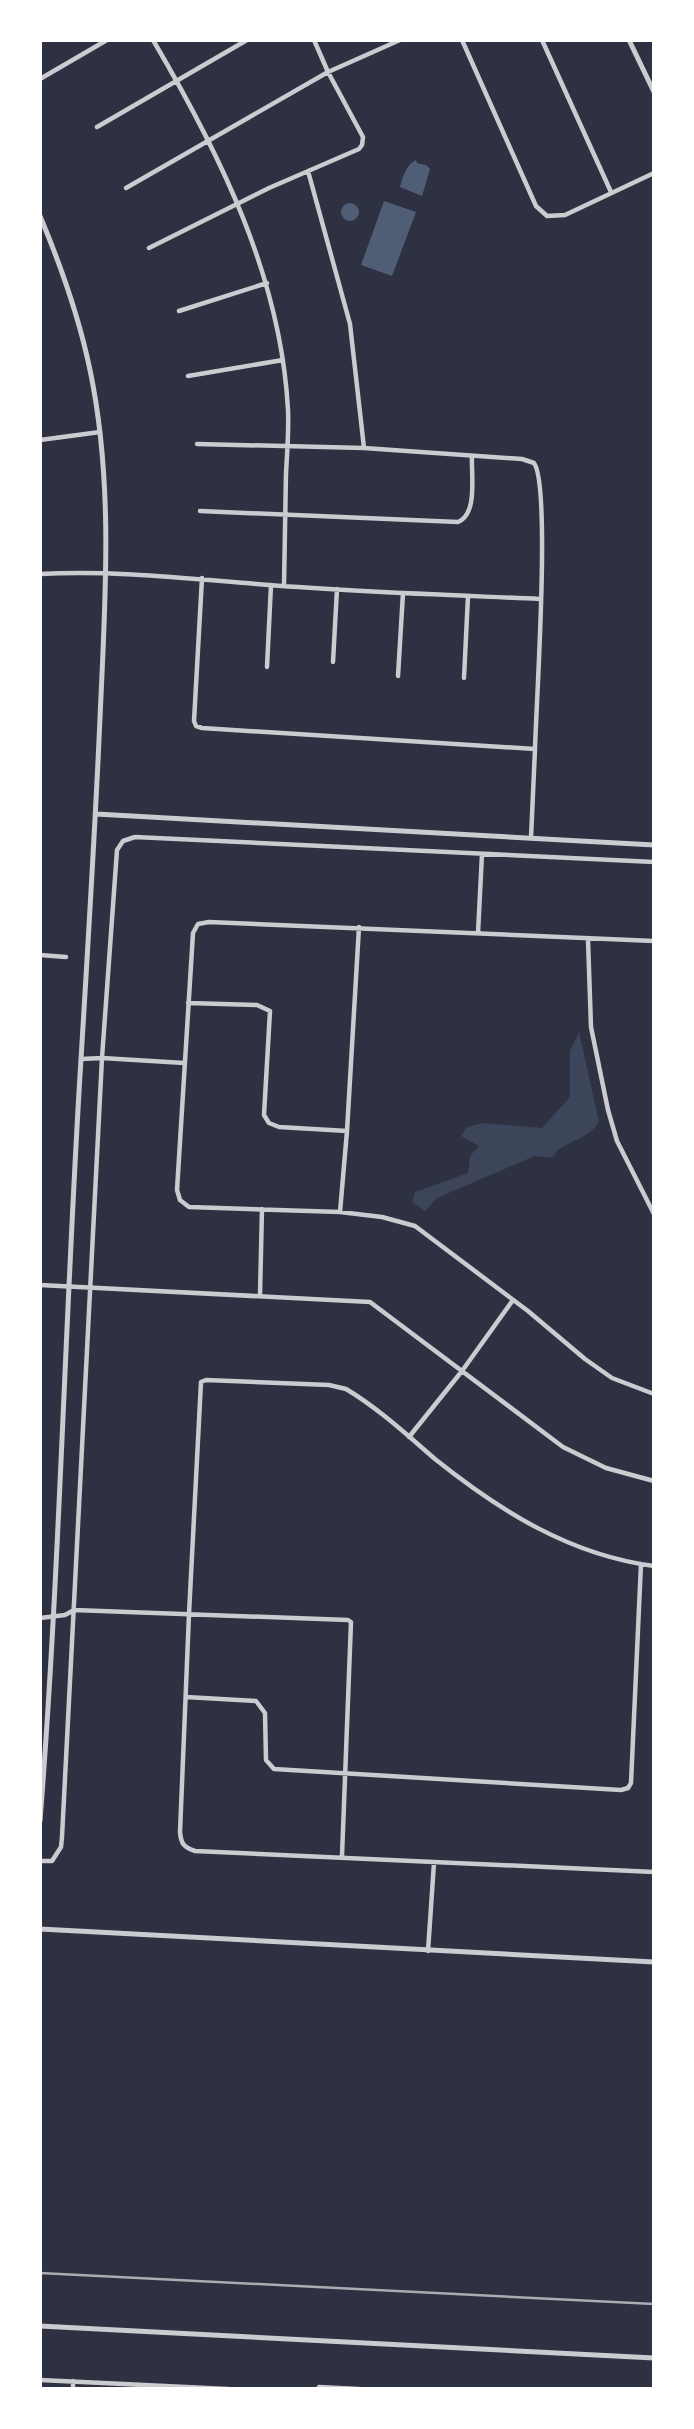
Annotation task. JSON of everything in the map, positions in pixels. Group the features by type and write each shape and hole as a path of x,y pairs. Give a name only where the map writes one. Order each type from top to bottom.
{"street":[{"path":"40,79 107,40"},
{"path":"153,40 208,140 239,204 267,283 283,359 288,411 284,586"},
{"path":"97,127 247,40"},
{"path":"149,248 269,188 359,149 363,141 314,40"},
{"path":"126,188 328,72 400,40"},
{"path":"462,40 536,205 547,216 565,215 654,173"},
{"path":"542,40 611,192"},
{"path":"629,40 654,92"},
{"path":"308,171 350,324 364,448"},
{"path":"40,216 79,324 91,373 100,432 107,521 96,814 81,1059 54,1618 40,1821"},
{"path":"179,311 267,283"},
{"path":"188,376 283,359"},
{"path":"40,440 100,432"},
{"path":"197,444 287,444 364,448 528,460 538,468 542,539 531,838"},
{"path":"200,511 458,522 467,517 471,509 472,456"},
{"path":"40,574 105,572 284,586 540,599"},
{"path":"202,579 194,721 196,726 535,749"},
{"path":"267,667 271,585"},
{"path":"333,662 337,589"},
{"path":"398,676 403,593"},
{"path":"464,678 468,596"},
{"path":"96,814 654,845"},
{"path":"40,1861 52,1861 61,1847 102,1058 117,850 123,841 135,837 654,863"},
{"path":"478,933 482,854"},
{"path":"654,942 204,922 195,928 193,933 177,1190 180,1200 189,1207 340,1212 382,1217 415,1226 612,1378 654,1394"},
{"path":"340,1212 359,927"},
{"path":"588,940 591,1027 608,1110 617,1140 654,1214"},
{"path":"40,955 66,957"},
{"path":"188,1003 257,1005 270,1011 264,1115 269,1123 279,1127 347,1131"},
{"path":"81,1059 184,1063"},
{"path":"260,1296 262,1209"},
{"path":"40,1285 370,1302 563,1447 606,1468 654,1481"},
{"path":"409,1437 462,1371 513,1300"},
{"path":"654,1566 607,1557 564,1542 524,1522 456,1475 352,1392 340,1387 206,1380 201,1382 180,1832 184,1846 194,1850 654,1872"},
{"path":"186,1697 256,1701 265,1713 266,1760 274,1769 628,1788 631,1783 642,1564"},
{"path":"40,1618 54,1618 74,1610 351,1622 342,1856"},
{"path":"428,1951 434,1863"},
{"path":"40,1929 654,1962"},
{"path":"40,2326 654,2358"},
{"path":"40,2380 228,2389"},
{"path":"73,2381 73,2389"},
{"path":"318,2389 319,2386 359,2389"}],"shaded area":[{"path":"416,160 430,169 422,196 400,187 407,168"},
{"path":"384,201 416,212 392,276 361,265"},
{"path":"346,203 354,203 359,212 357,219 346,221 341,216 341,208"},
{"path":"579,1032 599,1122 593,1129 556,1152 552,1158 535,1156 437,1198 425,1211 412,1202 415,1192 468,1173 470,1156 479,1146 461,1136 467,1127 484,1123 542,1128 570,1097 570,1051"}],"railway":[{"path":"40,2273 654,2304"}]}
